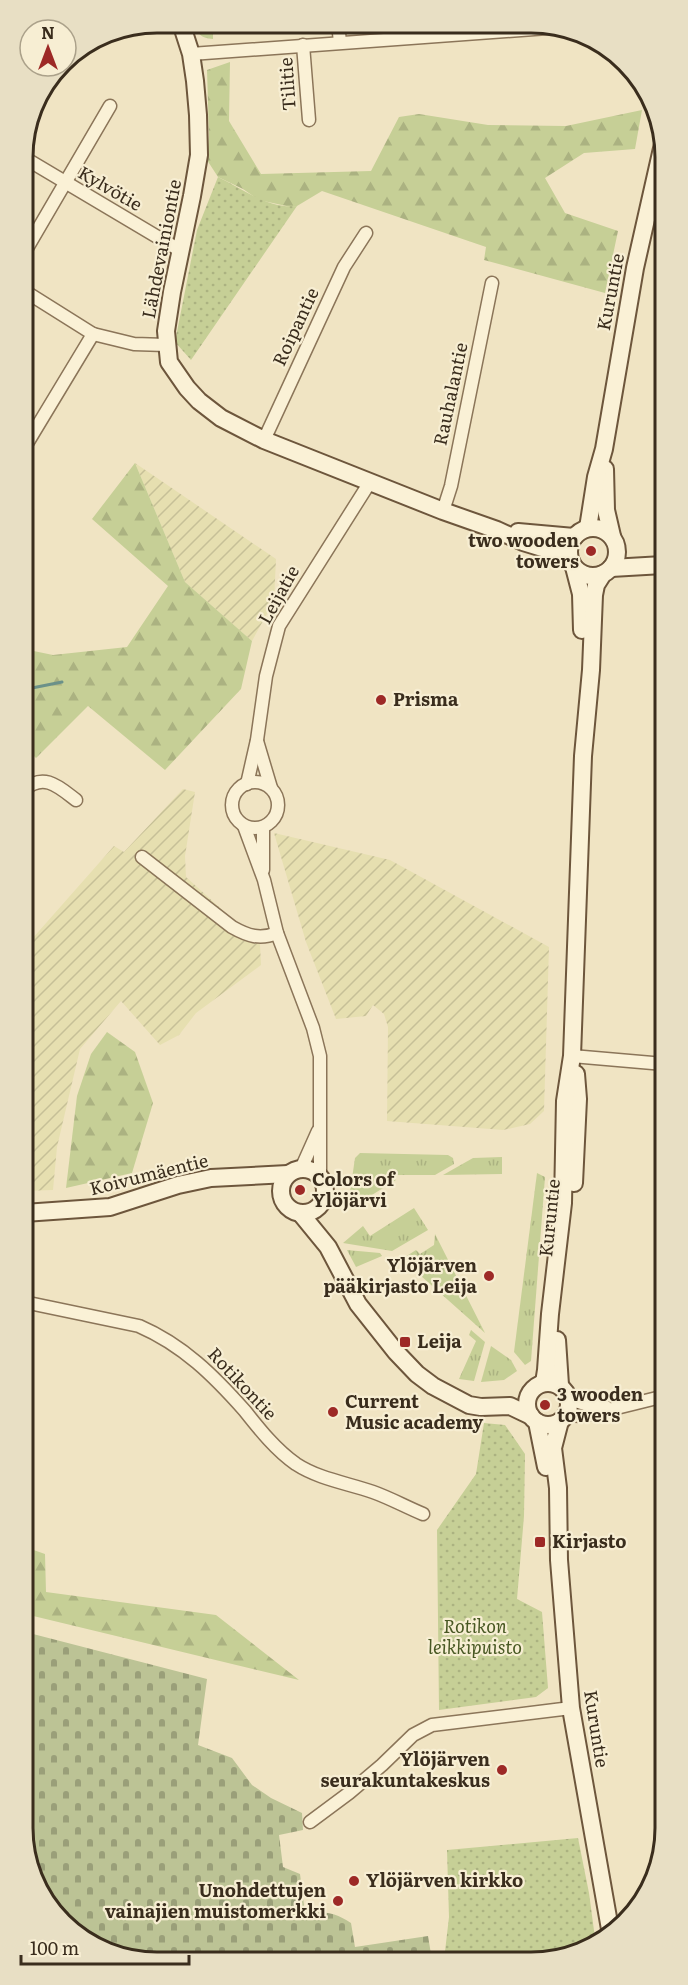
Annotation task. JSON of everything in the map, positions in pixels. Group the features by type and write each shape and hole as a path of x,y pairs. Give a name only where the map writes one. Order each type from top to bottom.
{"main road":[{"name":"Lähdevainiontie","path":"185,33 192,54 199,155 166,332 169,362 199,401 221,418 264,440 523,542 559,553 573,565"},
{"name":"Kuruntie","path":"581,533 604,448 635,268 655,179"},
{"name":"Kuruntie","path":"604,448 606,510 614,540"},
{"path":"655,556 625,553 601,529 581,533 569,550 573,565 588,576 607,571 655,566"},
{"name":"Lähdevainiontie","path":"497,530 581,533"},
{"path":"607,571 617,556 614,540"},
{"name":"Kuruntie","path":"573,565 582,601 585,730"},
{"name":"Kuruntie","path":"607,571 596,585 594,595 591,670 585,730 572,1056 568,1072 566,1101 563,1203 546,1370 555,1399 553,1448 558,1488 558,1533 572,1708 609,1924"},
{"path":"301,1214 313,1211 325,1196 323,1183 315,1172 295,1171 283,1179 280,1192 284,1204 301,1214 328,1247 358,1304 379,1332 417,1374 446,1393 469,1405 510,1406 549,1425 555,1399 475,1398 446,1393"},
{"name":"Koivumäentie","path":"33,1212 110,1207 178,1185 211,1178 247,1177 295,1171"},
{"name":"Koivumäentie","path":"247,1177 280,1192"},
{"path":"318,1207 328,1247"},
{"name":"Kuruntie","path":"555,1399 527,1404 534,1419 558,1533"}],"street":[{"path":"339,33 340,42"},
{"path":"192,54 473,33"},
{"name":"Tilitie","path":"303,45 309,120"},
{"path":"33,237 110,106"},
{"name":"Kylvötie","path":"33,163 181,251"},
{"name":"Roipantie","path":"264,440 344,267 366,233"},
{"name":"Rauhalantie","path":"443,511 451,486 492,283"},
{"path":"33,296 93,334 134,344 166,345"},
{"path":"33,433 93,334"},
{"name":"Leijatie","path":"320,1177 320,1056 313,1028 277,933 264,880 244,826 236,819 232,810 232,801 236,792 247,784 257,740 266,676 279,626 370,482"},
{"name":"Leijatie","path":"257,740 271,788 277,796 279,805 272,823 263,828 264,880"},
{"path":"33,785 38,782 53,782 76,800"},
{"path":"247,784 263,783 271,788"},
{"path":"244,826 253,829 263,828"},
{"path":"142,857 232,927 246,935 267,937 277,933"},
{"path":"572,1056 655,1063"},
{"name":"Leijatie","path":"295,1171 320,1128"},
{"name":"Rotikontie","path":"33,1304 139,1326 155,1332 207,1369 269,1440 296,1464 423,1514"},
{"path":"555,1399 584,1416 655,1398"},
{"path":"310,1822 358,1786 413,1735 432,1725 572,1708"}],"shaded area":[{"path":"135,463 276,559 274,601 252,641 185,582"},
{"path":"183,789 195,792 185,856 186,877 260,944 261,965 196,1013 179,1035 160,1045 121,1001 80,1049 57,1147 53,1190 33,1191 33,938 114,846 124,852"},
{"path":"274,833 390,860 549,947 544,1111 530,1124 503,1130 387,1121 388,1027 384,1014 373,1005 366,1016 336,1019 306,942"}],"green space":[{"path":"198,33 213,33 213,39 205,38"},
{"path":"230,62 229,121 261,174 371,171 399,117 419,114 488,125 566,126 642,110 635,149 584,153 545,178 565,213 618,231 605,293 484,260 486,247 322,191 297,206 291,207 259,200 218,177 207,160 209,136 207,70"},
{"path":"218,177 266,201 297,206 191,360 175,342 197,230"},
{"path":"135,463 185,582 252,641 241,689 165,770 88,706 36,758 33,755 33,651 53,655 127,647 168,586 92,519"},
{"path":"107,1032 135,1052 153,1103 132,1173 66,1188 77,1096 91,1054"},
{"path":"360,1153 448,1155 453,1158 454,1164 435,1175 394,1175 396,1180 351,1208 348,1206 355,1158"},
{"path":"502,1157 502,1174 443,1175 473,1158"},
{"path":"537,1173 545,1177 531,1361 525,1365 514,1352"},
{"path":"414,1208 428,1230 392,1251 343,1243 363,1226 370,1236"},
{"path":"435,1234 485,1333 402,1259 416,1250 420,1254 434,1245"},
{"path":"347,1250 380,1253 382,1256 356,1267"},
{"path":"471,1330 485,1342 474,1381 459,1379 476,1341 469,1335"},
{"path":"491,1346 511,1360 517,1371 504,1380 481,1382"},
{"name":"Rotikon leikkipuisto","path":"484,1423 505,1425 525,1454 524,1516 517,1599 542,1612 548,1688 536,1697 439,1710 437,1530 476,1474"},
{"path":"33,1550 45,1554 46,1592 216,1615 299,1680 33,1616"},
{"path":"33,1634 207,1679 198,1745 232,1758 252,1785 271,1798 302,1813 303,1830 279,1835 283,1867 300,1874 305,1913 329,1913 351,1923 355,1947 428,1936 431,1952 157,1952 133,1950 110,1943 82,1926 69,1916 54,1897 46,1883 35,1852"},
{"path":"578,1838 594,1934 578,1943 547,1951 445,1952 449,1917 447,1850"}],"waterway":[{"path":"33,688 62,682"}],"place":[{"name":"two wooden towers","path":"591,551"},
{"name":"Prisma","path":"381,700"},
{"name":"Colors of Ylöjärvi","path":"300,1190"},
{"name":"Ylöjärven pääkirjasto Leija","path":"489,1276"},
{"name":"Leija","path":"405,1342"},
{"name":"3 wooden towers","path":"545,1405"},
{"name":"Current Music academy","path":"333,1412"},
{"name":"Kirjasto","path":"540,1542"},
{"name":"Ylöjärven seurakuntakeskus","path":"502,1770"},
{"name":"Ylöjärven kirkko","path":"354,1881"},
{"name":"Unohdettujen vainajien muistomerkki","path":"338,1901"}]}
